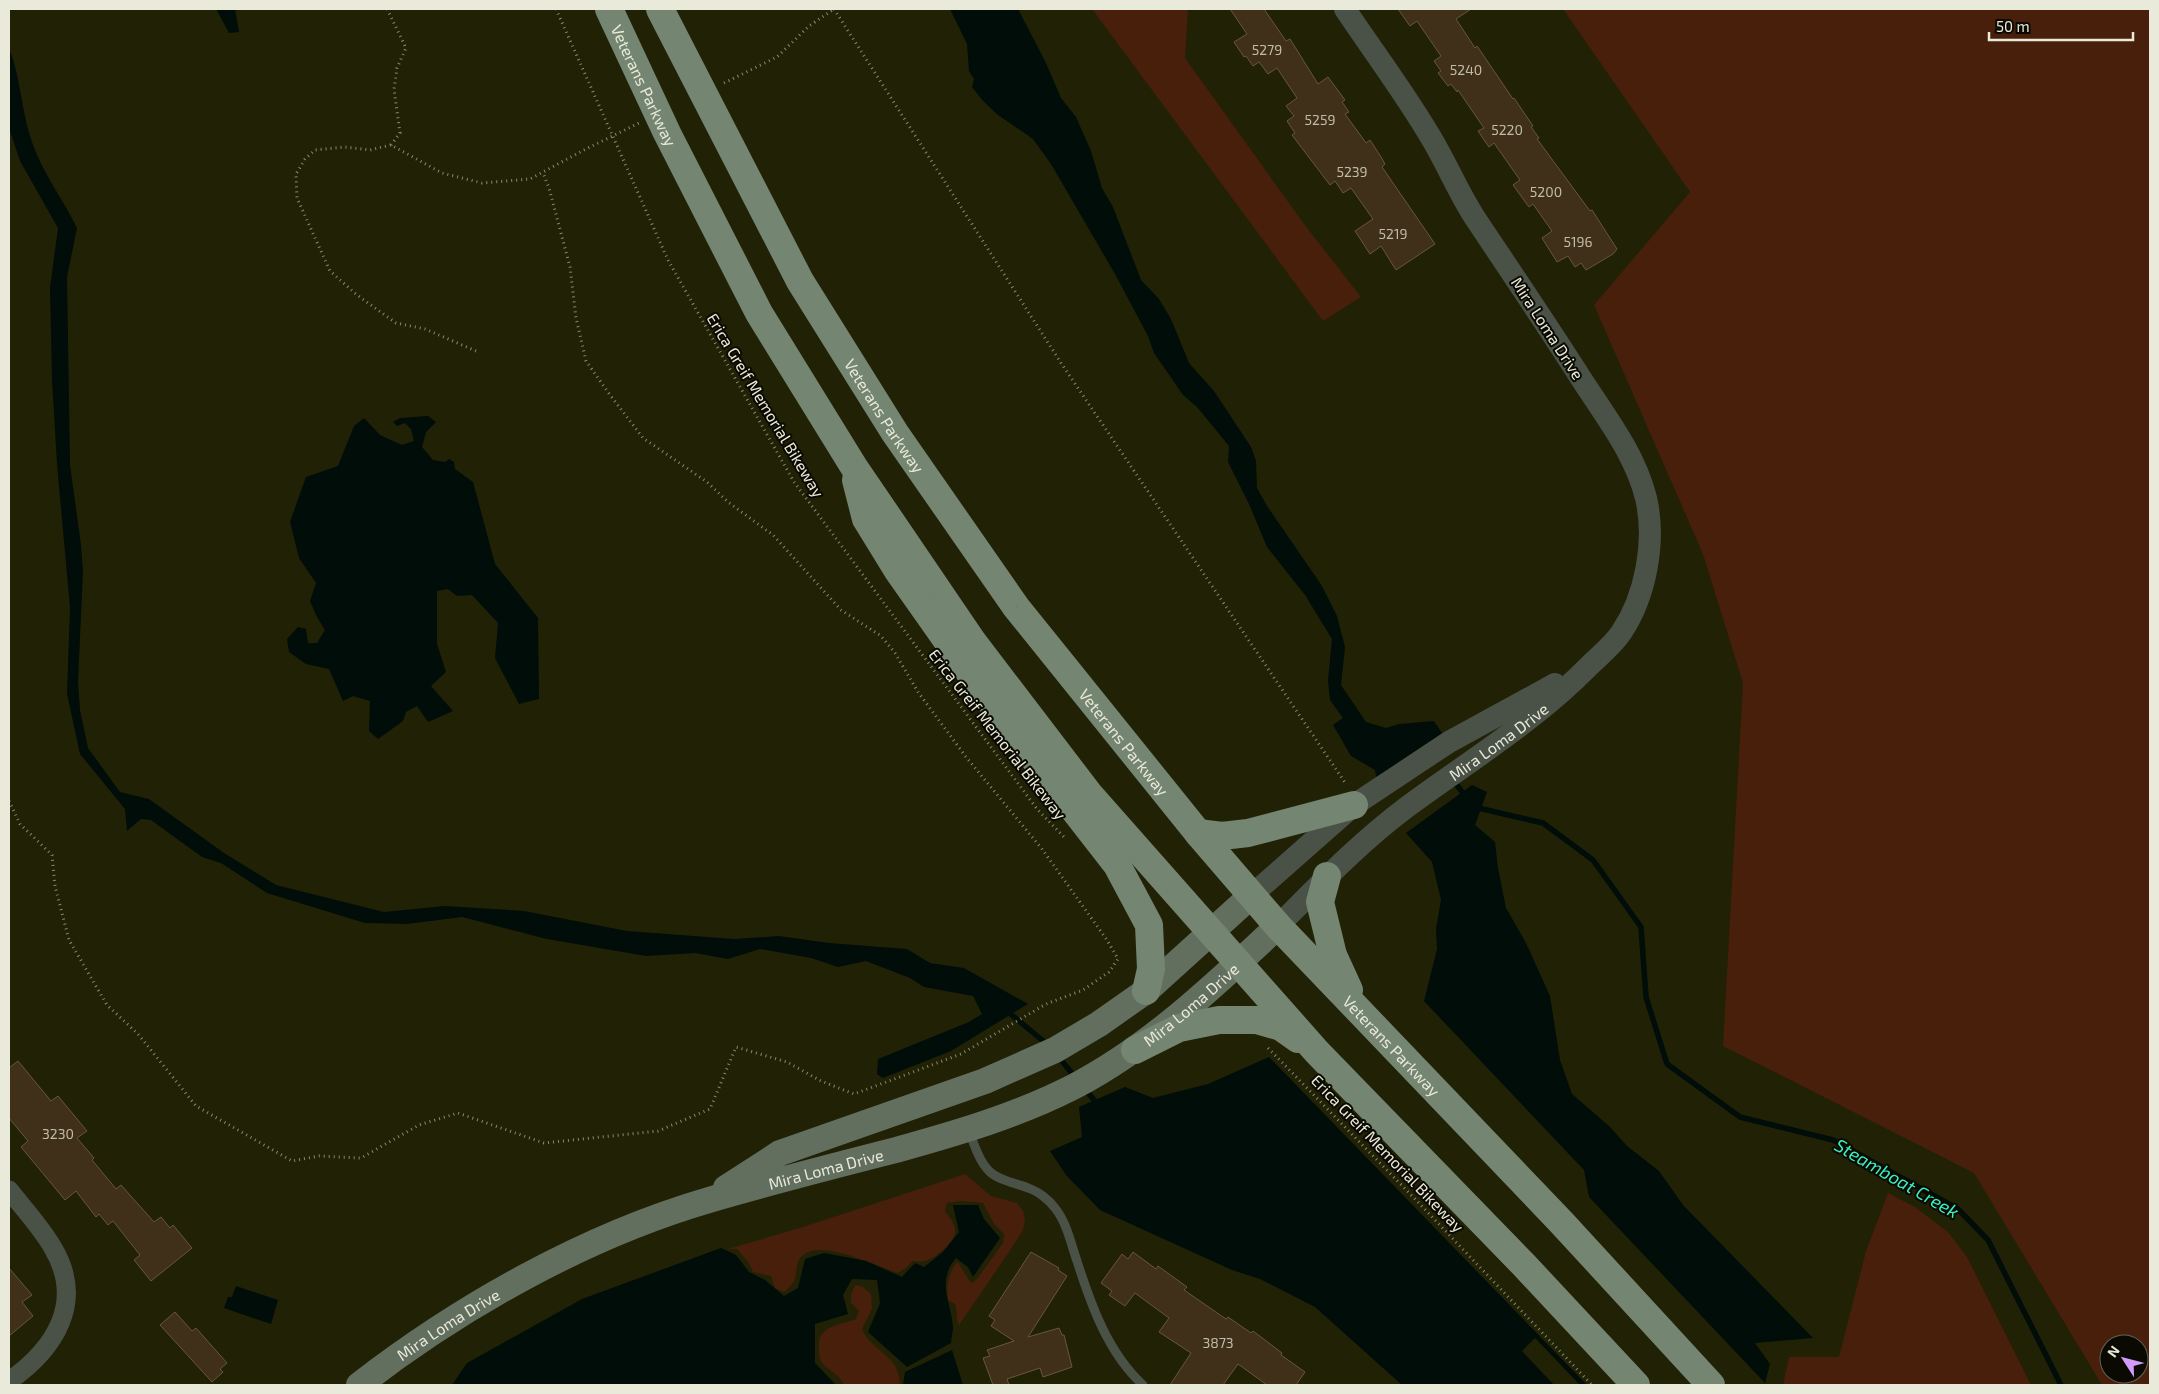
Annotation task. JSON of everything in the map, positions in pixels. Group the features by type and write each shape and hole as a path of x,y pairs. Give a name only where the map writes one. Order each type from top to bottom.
{"main road":[{"name":"Veterans Parkway","path":"609,9 667,133 760,313 851,462 973,642 1089,794 1317,1052 1636,1385"},
{"name":"Veterans Parkway","path":"660,9 800,282 895,433 1016,607 1198,833 1278,926 1562,1223 1712,1385"},
{"path":"851,462 866,519 898,570 991,703 1117,865 1149,924 1150,969 1146,991"},
{"path":"1198,833 1222,836 1248,833 1350,795"},
{"path":"1327,876 1320,902 1333,955 1356,1007"},
{"name":"Mira Loma Drive","path":"706,1201 780,1153 985,1081 1055,1050 1146,991 1252,895"},
{"name":"Mira Loma Drive","path":"359,1385 444,1325 505,1288 572,1254 614,1236 706,1201 968,1130 1008,1116 1055,1095 1098,1073 1135,1050 1212,987 1278,926"},
{"path":"1135,1050 1179,1028 1219,1020 1257,1020 1281,1027 1317,1052"}],"street":[{"name":"Mira Loma Drive","path":"1278,926 1358,846 1392,818 1460,770 1539,710 1593,662 1620,634 1636,604 1646,568 1650,536 1646,500 1637,468 1587,387 1473,214 1430,136 1345,9"},
{"name":"Mira Loma Drive","path":"1252,895 1350,795 1377,789 1449,742 1593,662"},
{"path":"9,1190 43,1231 54,1249 63,1269 67,1302 60,1328 45,1350 9,1380"}],"lane":[{"path":"968,1130 990,1173 1008,1182 1030,1188 1056,1209 1065,1225 1090,1299 1105,1332 1132,1376 1142,1385"}],"path":[{"path":"387,9 406,48 397,68 394,89 400,133 391,145 370,150 345,147 315,150 305,159 296,174 297,198 330,271 356,295 396,323 425,329 476,351"},
{"name":"Erica Greif Memorial Bikeway","path":"556,9 668,260 794,482 1025,794 1068,842"},
{"path":"834,9 1061,363 1350,795"},
{"path":"391,145 442,174 482,183 530,179 584,150"},
{"path":"9,801 20,824 52,855 55,886 69,940 107,1005 138,1034 196,1106 292,1161 319,1156 360,1158 419,1125 458,1113 544,1143 658,1131 710,1110 736,1047 787,1062 821,1081 854,1094 961,1054 1046,1004 1084,990 1109,972 1118,959 1106,940 1042,849 960,749 918,692 881,636 841,610 773,535 728,502 707,482 643,438 586,361 576,318 570,266 549,188 543,173"},
{"name":"Erica Greif Memorial Bikeway","path":"1264,1043 1415,1198 1592,1385"}],"shaded area":[{"path":"216,9 235,9 239,32 229,33"},
{"path":"950,9 1018,9 1046,63 1061,98 1076,117 1091,151 1102,188 1113,207 1141,280 1159,299 1171,319 1189,363 1214,391 1251,447 1256,461 1257,488 1267,506 1322,586 1337,616 1345,647 1341,685 1366,722 1386,728 1399,724 1434,721 1452,748 1380,799 1375,770 1351,756 1333,725 1343,718 1330,700 1328,681 1332,639 1305,595 1267,547 1249,504 1228,462 1229,446 1197,407 1183,395 1154,353 1148,336 1115,274 1051,164 1033,139 998,115 972,87 974,79 969,71 967,44"},
{"path":"1092,9 1188,9 1185,58 1304,224 1361,297 1323,321"},
{"path":"1563,9 2150,9 2150,1385 2102,1385 2149,1384 2149,1334 2099,1334 2099,1380 1974,1173 1723,1046 1743,683 1703,554 1594,305 1690,192"},
{"path":"9,48 16,71 28,130 36,153 77,228 67,277 70,465 83,571 78,682 80,710 88,748 120,792 149,799 224,853 276,885 384,912 445,906 524,911 627,931 734,939 779,936 829,943 907,949 930,963 964,968 1028,1004 951,1051 883,1078 877,1074 878,1059 969,1022 982,1014 973,996 924,987 910,978 866,961 838,967 811,958 760,949 728,959 695,953 646,956 547,939 462,917 407,924 365,923 267,893 221,863 202,857 151,820 141,819 127,831 125,809 80,754 67,694 70,607 57,464 52,380 50,288 58,228 20,161 9,128"},
{"path":"428,416 436,422 426,432 422,447 433,460 445,462 449,459 454,462 455,469 473,482 495,564 538,618 539,699 519,704 495,658 498,623 472,595 457,596 448,589 437,591 437,644 446,672 431,686 453,711 428,722 417,706 406,712 403,721 378,739 369,731 370,701 353,696 343,701 329,669 306,664 289,652 287,639 298,627 306,629 308,643 317,643 325,630 310,601 316,583 299,558 290,522 306,477 338,466 354,426 364,418 380,435 402,445 414,441 411,429 405,423 397,426 393,422 400,418"},
{"path":"1472,785 1487,792 1475,825 1495,842 1506,908 1526,943 1550,996 1560,1060 1572,1094 1610,1127 1627,1146 1659,1171 1683,1205 1813,1338 1755,1343 1770,1364 1765,1383 1589,1197 1584,1170 1424,1001 1437,949 1436,929 1441,900 1432,862 1406,833"},
{"path":"1269,1057 1587,1385 1580,1385 1535,1338 1522,1351 1554,1385 1402,1385 1315,1307 1260,1279 1232,1270 1100,1210 1066,1175 1050,1151 1082,1137 1079,1107 1125,1087 1153,1098 1208,1084"},
{"path":"965,1174 991,1196 1017,1203 1023,1211 1025,1220 1023,1230 959,1325 955,1304 948,1300 947,1289 952,1271 957,1262 972,1283 977,1279 1003,1243 1004,1234 994,1224 983,1203 960,1201 947,1203 945,1211 955,1229 951,1241 933,1257 923,1261 912,1261 898,1273 848,1255 822,1250 810,1251 799,1260 796,1277 790,1287 784,1292 775,1288 771,1276 753,1272 749,1263 737,1249 728,1249 806,1226"},
{"path":"1888,1193 1915,1207 1948,1232 1967,1257 2031,1385 1783,1385 1789,1357 1839,1357 1866,1251"},
{"path":"953,1205 978,1205 984,1219 1000,1238 973,1277 968,1267 956,1258 950,1267 946,1284 953,1327 951,1343 907,1367 868,1332 880,1303 877,1280 852,1279 843,1295 848,1314 815,1324 815,1363 836,1385 452,1385 467,1363 582,1299 721,1248 736,1255 749,1272 765,1280 784,1296 798,1288 805,1259 824,1253 866,1261 902,1277 915,1263 924,1267 943,1252 959,1232"},
{"path":"855,1285 863,1287 871,1294 872,1309 862,1329 872,1344 891,1360 899,1375 900,1385 844,1385 820,1360 819,1340 826,1330 856,1319 859,1311 851,1303 851,1295"},
{"path":"236,1286 278,1300 271,1324 224,1308 228,1297 232,1297"},
{"path":"952,1350 963,1385 903,1385 905,1372"}],"building":[{"path":"1230,9 1264,9 1286,41 1290,39 1318,84 1328,77 1345,100 1342,102 1349,112 1345,114 1366,143 1370,140 1385,164 1382,167 1435,244 1396,270 1381,246 1370,254 1355,231 1373,219 1351,188 1343,193 1335,181 1330,185 1292,135 1295,133 1287,121 1294,116 1286,106 1297,98 1277,68 1268,74 1259,62 1253,66 1246,56 1244,57 1234,42 1247,34"},
{"path":"1398,9 1471,9 1456,19 1475,48 1477,46 1533,126 1531,127 1539,138 1537,139 1590,211 1592,210 1617,249 1613,254 1586,270 1581,263 1575,267 1568,256 1557,262 1542,238 1552,231 1533,204 1529,207 1513,185 1520,180 1494,143 1489,147 1478,131 1484,128 1458,90 1457,92 1451,84 1448,86 1438,73 1441,71 1434,61 1441,56 1417,21 1410,26"},
{"path":"18,1061 51,1101 58,1096 87,1131 77,1138 116,1189 121,1185 154,1222 161,1217 170,1228 173,1225 192,1248 151,1281 134,1260 140,1255 113,1221 108,1225 99,1214 96,1217 76,1191 65,1200 21,1147 28,1141 9,1118 9,1068"},
{"path":"1031,1252 1059,1268 1058,1270 1067,1276 1028,1337 1059,1328 1062,1335 1064,1335 1072,1367 1043,1377 1040,1368 1007,1379 1009,1385 993,1385 983,1358 990,1356 987,1350 1014,1341 991,1326 995,1320 989,1316"},
{"path":"1133,1252 1156,1269 1158,1266 1187,1287 1184,1290 1226,1319 1228,1317 1251,1333 1253,1331 1282,1353 1281,1355 1305,1372 1296,1385 1267,1385 1238,1364 1223,1385 1170,1385 1191,1353 1159,1332 1169,1318 1135,1293 1125,1306 1109,1295 1112,1291 1101,1283 1122,1254 1128,1259"},
{"path":"9,1268 32,1295 22,1302 33,1316 9,1336"},
{"path":"175,1312 192,1331 196,1328 227,1363 220,1369 223,1372 212,1382 160,1325"}],"waterway":[{"name":"Steamboat Creek","path":"1452,779 1467,798"},
{"name":"Steamboat Creek","path":"1474,807 1543,823 1593,860 1641,927 1646,997 1667,1064 1740,1117 1833,1140 1958,1209 1988,1240 2061,1385"},
{"path":"1007,1011 1048,1045"},
{"path":"1057,1055 1075,1077"},
{"path":"1084,1088 1099,1106"}]}
